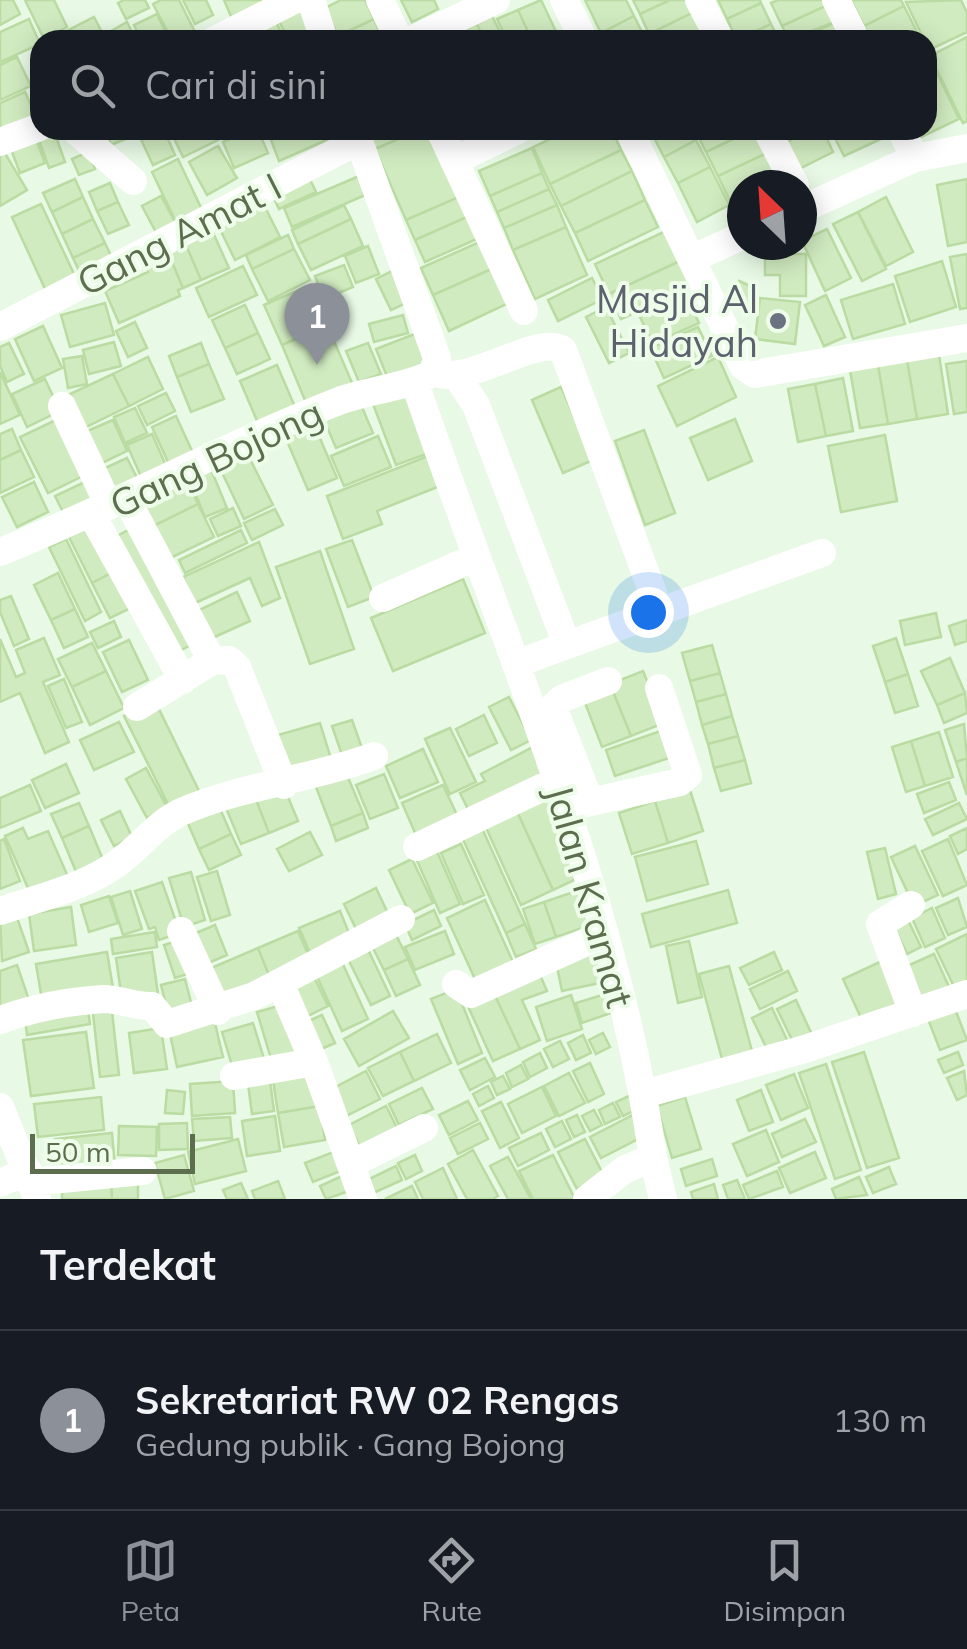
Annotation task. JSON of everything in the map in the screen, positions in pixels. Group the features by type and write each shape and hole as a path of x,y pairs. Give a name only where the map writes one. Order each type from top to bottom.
{"street":[{"path":"235,30 294,0"},
{"path":"310,0 320,30"},
{"path":"380,0 394,30"},
{"path":"433,30 496,0"},
{"path":"564,0 579,30"},
{"path":"699,0 715,30"},
{"path":"836,0 851,30"},
{"path":"0,142 30,131"},
{"path":"86,140 133,181"},
{"name":"Gang Amat I","path":"0,327 349,140"},
{"path":"357,140 437,358 435,378 476,405 567,645"},
{"path":"445,140 524,311"},
{"path":"454,161 497,140"},
{"path":"634,140 744,366 755,374 967,338"},
{"path":"771,140 786,170"},
{"path":"906,140 915,158"},
{"path":"817,194 915,158 967,148"},
{"path":"692,258 727,243"},
{"name":"Gang Bojong","path":"0,552 335,402 398,382 435,378 548,346 563,350 660,612"},
{"name":"Jalan Kramat","path":"435,378 474,558 558,780 579,805 604,934 644,1094 663,1199"},
{"path":"62,406 183,680"},
{"path":"109,506 212,661"},
{"path":"516,664 822,553"},
{"path":"383,598 474,558"},
{"path":"137,707 212,661 229,660 237,667 284,785"},
{"path":"608,681 563,698 553,707 579,805 680,782 688,775 660,688"},
{"path":"0,911 93,878 118,864 152,830 175,815 241,790 284,785 374,756"},
{"path":"417,846 558,780"},
{"path":"911,904 880,924 913,1013"},
{"path":"0,1020 33,1008 110,998 130,1007 152,1006 164,1024 218,1011 401,919"},
{"path":"181,931 218,1011"},
{"path":"456,984 471,994 604,934"},
{"path":"280,983 314,1062 364,1199"},
{"path":"644,1094 967,994"},
{"path":"234,1076 314,1062"},
{"path":"0,1107 32,1184"},
{"path":"351,1164 424,1128"},
{"path":"587,1199 624,1170 653,1157"},
{"path":"0,1183 32,1184 143,1171"}],"building":[{"path":"0,0 13,0 20,14 0,25"},
{"path":"25,0 54,0 67,27 40,30"},
{"path":"145,0 149,8 126,19 118,3"},
{"path":"179,0 194,30 167,30 153,4"},
{"path":"183,0 206,0 213,15 195,24"},
{"path":"224,0 280,0 233,21"},
{"path":"301,0 315,30 283,30 275,12"},
{"path":"341,0 365,0 374,19 351,30 335,30 325,8"},
{"path":"401,0 434,0 438,9 412,22"},
{"path":"541,0 555,30 527,30 518,10"},
{"path":"585,0 626,0 634,16 600,30"},
{"path":"633,0 670,0 640,14"},
{"path":"670,0 695,0 700,9 657,30 647,30 640,14"},
{"path":"718,0 760,0 761,3 727,19"},
{"path":"851,0 901,0 904,6 864,26"},
{"path":"961,0 967,13 967,32 937,46 937,30 919,30 906,2"},
{"path":"761,3 771,24 758,30 732,30 727,19"},
{"path":"771,3 832,3 782,26"},
{"path":"832,3 840,20 814,30 784,30 782,26"},
{"path":"904,6 916,30 866,30 864,26"},
{"path":"700,9 705,30 657,30"},
{"path":"518,10 527,30 502,30 497,19"},
{"path":"157,14 164,30 136,30 134,25"},
{"path":"273,14 280,30 249,30"},
{"path":"492,16 499,30 480,30 477,24"},
{"path":"634,16 641,30 607,30"},
{"path":"94,17 101,30 69,30"},
{"path":"29,19 34,30 30,30 30,48 0,62 0,32"},
{"path":"374,19 379,30 351,30"},
{"path":"840,20 844,30 819,30"},
{"path":"127,22 131,30 113,30"},
{"path":"967,37 967,121 963,123 937,70 937,52"},
{"path":"17,57 30,86 0,100 0,65"},
{"path":"937,73 959,119 937,129"},
{"path":"25,92 30,103 30,120 0,128 0,103"},
{"path":"30,136 30,140 36,140 45,163 20,173 9,144"},
{"path":"39,140 57,140 65,162 49,168"},
{"path":"141,140 168,140 175,155 153,165"},
{"path":"175,140 218,140 183,157"},
{"path":"262,140 268,153 234,168 223,142"},
{"path":"271,140 327,140 279,161"},
{"path":"371,140 396,140 375,149"},
{"path":"396,140 436,140 461,196 406,220 375,149"},
{"path":"548,140 616,140 621,150 550,184 533,147"},
{"path":"655,140 696,140 664,157"},
{"path":"696,140 710,167 678,183 664,157"},
{"path":"700,140 731,140 706,152"},
{"path":"731,140 763,140 769,152 718,176 706,152"},
{"path":"828,140 833,152 799,169 787,142"},
{"path":"836,140 879,140 844,156"},
{"path":"0,145 27,190 0,206"},
{"path":"218,146 237,178 207,195 189,162"},
{"path":"532,148 542,173 490,196 479,171"},
{"path":"621,150 632,171 561,206 550,184"},
{"path":"88,152 95,169 79,175 72,159"},
{"path":"769,152 778,170 731,170"},
{"path":"178,159 203,212 177,224 152,172"},
{"path":"710,167 727,206 697,222 678,183"},
{"path":"306,171 316,192 279,209 269,188"},
{"path":"632,171 645,200 575,233 561,206"},
{"path":"727,172 727,195 718,176"},
{"path":"542,173 549,189 497,212 490,196"},
{"path":"364,174 372,192 292,227 284,208"},
{"path":"75,179 83,197 52,212 43,193"},
{"path":"967,179 967,242 948,246 937,185"},
{"path":"110,183 118,202 97,211 89,192"},
{"path":"549,189 557,205 504,228 497,212"},
{"path":"259,195 280,237 235,260 214,217"},
{"path":"161,196 177,226 158,236 142,206"},
{"path":"461,196 469,216 415,240 406,220"},
{"path":"83,197 93,219 62,234 52,212"},
{"path":"886,197 913,252 886,266 858,212"},
{"path":"645,200 658,227 588,261 575,233"},
{"path":"118,202 129,225 108,234 97,211"},
{"path":"41,204 76,278 46,291 12,217"},
{"path":"344,205 351,219 298,244 292,230"},
{"path":"557,205 566,227 513,250 504,228"},
{"path":"858,212 886,269 862,281 833,224"},
{"path":"469,216 479,238 425,262 415,240"},
{"path":"93,219 105,243 73,258 62,234"},
{"path":"351,219 363,246 311,270 298,244"},
{"path":"210,226 229,268 201,280 183,238"},
{"path":"566,227 587,275 535,299 513,250"},
{"path":"827,229 851,278 825,291 811,260 817,260 817,234"},
{"path":"668,230 682,260 609,294 595,264"},
{"path":"288,235 294,249 252,269 246,255"},
{"path":"183,238 201,280 183,288 165,246"},
{"path":"484,240 496,267 433,295 421,268"},
{"path":"105,243 113,260 81,275 73,258"},
{"path":"165,246 183,288 178,290 180,296 119,323 105,291 148,272 141,256"},
{"path":"368,246 379,274 356,283 345,256"},
{"path":"294,249 310,280 268,301 252,269"},
{"path":"967,254 967,308 960,309 950,257"},
{"path":"682,260 694,286 621,319 609,294"},
{"path":"765,260 806,260 806,296 780,296 780,275 765,275"},
{"path":"942,261 956,307 910,322 895,276"},
{"path":"344,265 353,287 324,299 315,276"},
{"path":"243,266 257,295 209,317 196,288"},
{"path":"400,267 415,299 391,310 376,279"},
{"path":"496,267 511,302 449,331 433,295"},
{"path":"592,278 603,299 558,321 548,300"},
{"path":"739,281 755,288 747,306 731,299"},
{"path":"893,284 905,324 853,339 841,300"},
{"path":"310,285 327,325 282,345 264,305"},
{"path":"685,295 699,323 653,344 640,317"},
{"path":"826,295 845,337 824,346 805,305"},
{"name":"Masjid Al Hidayah","path":"760,298 800,302 795,344 755,339"},
{"path":"105,303 114,335 70,347 61,315"},
{"path":"245,305 258,333 225,348 212,320"},
{"path":"606,307 629,353 609,363 586,317"},
{"path":"403,315 408,333 374,342 369,324"},
{"path":"135,322 147,348 128,357 116,331"},
{"path":"327,325 353,385 307,405 282,345"},
{"path":"43,326 62,368 34,381 15,339"},
{"path":"698,327 712,356 664,378 650,348"},
{"path":"425,330 436,360 388,379 376,349"},
{"path":"258,333 270,359 237,374 225,348"},
{"path":"114,342 121,366 89,374 83,350"},
{"path":"9,343 24,374 7,382 0,366 0,347"},
{"path":"201,343 209,364 177,377 169,356"},
{"path":"368,343 381,374 359,382 346,351"},
{"path":"939,355 948,414 917,419 907,360"},
{"path":"82,356 87,384 68,388 63,359"},
{"path":"148,357 163,389 129,406 113,374"},
{"path":"718,357 736,397 677,426 658,386"},
{"path":"907,360 917,419 888,424 878,365"},
{"path":"967,361 967,412 954,414 946,364"},
{"path":"209,364 224,399 191,412 177,377"},
{"path":"277,365 295,407 258,423 240,381"},
{"path":"878,365 888,424 860,428 850,370"},
{"path":"0,372 20,415 0,424"},
{"path":"113,374 129,406 86,427 70,394"},
{"path":"843,378 853,431 826,436 815,384"},
{"path":"45,379 60,411 27,427 12,394"},
{"path":"402,384 429,453 396,465 370,396"},
{"path":"815,384 826,436 798,442 788,389"},
{"path":"561,387 593,460 563,473 532,400"},
{"path":"166,393 175,411 147,425 138,406"},
{"path":"358,398 373,433 336,448 321,413"},
{"path":"135,408 147,433 125,443 114,417"},
{"path":"176,416 193,453 169,464 152,427"},
{"path":"58,419 85,475 48,493 20,437"},
{"path":"735,419 752,461 708,480 690,438"},
{"path":"113,420 127,451 100,464 85,432"},
{"path":"313,422 337,478 308,490 284,434"},
{"path":"12,429 21,450 0,460 0,434"},
{"path":"644,430 675,513 645,525 615,441"},
{"path":"152,434 168,470 143,481 127,445"},
{"path":"885,435 897,501 841,512 828,446"},
{"path":"378,436 391,467 344,486 331,456"},
{"path":"21,450 34,477 0,493 0,460"},
{"path":"247,453 273,505 244,519 219,466"},
{"path":"433,454 445,484 377,511 382,524 343,539 327,496"},
{"path":"127,458 138,480 116,490 105,468"},
{"path":"210,467 227,508 205,517 188,476"},
{"path":"187,480 198,504 147,529 135,505"},
{"path":"87,481 99,505 67,520 55,496"},
{"path":"34,482 48,512 17,527 2,497"},
{"path":"198,504 214,537 162,562 147,529"},
{"path":"233,508 241,526 218,536 210,519"},
{"path":"275,509 283,525 252,540 244,523"},
{"path":"94,524 117,570 92,583 69,537"},
{"path":"138,525 197,642 171,655 113,538"},
{"path":"241,530 247,543 185,573 179,560"},
{"path":"66,539 101,612 85,621 49,547"},
{"path":"352,540 374,597 348,607 326,549"},
{"path":"259,542 280,598 262,606 250,578 195,603 183,577"},
{"path":"320,551 354,649 310,664 276,567"},
{"path":"117,570 135,606 110,618 92,583"},
{"path":"58,573 75,609 51,620 34,585"},
{"path":"463,579 485,633 393,671 371,618"},
{"path":"237,592 250,621 210,639 197,611"},
{"path":"11,596 29,639 14,646 0,612 0,600"},
{"path":"75,609 88,637 64,648 51,620"},
{"path":"936,613 941,637 905,645 900,621"},
{"path":"967,620 967,641 955,645 949,626"},
{"path":"114,621 121,637 98,648 90,632"},
{"path":"44,638 60,675 43,682 69,742 45,753 20,693 0,702 0,639 16,677 25,673 16,650"},
{"path":"896,638 908,674 885,682 873,646"},
{"path":"129,640 148,680 122,692 103,652"},
{"path":"92,643 106,671 72,687 58,659"},
{"path":"712,645 720,673 690,681 682,653"},
{"path":"950,658 965,693 937,705 921,671"},
{"path":"106,671 124,708 90,725 72,687"},
{"path":"643,671 664,723 631,736 610,684"},
{"path":"720,673 726,694 696,702 690,681"},
{"path":"908,674 918,706 895,713 885,682"},
{"path":"64,679 82,722 66,728 48,686"},
{"path":"610,684 631,736 602,747 582,695"},
{"path":"965,693 967,713 944,723 937,705"},
{"path":"726,694 732,716 702,725 696,702"},
{"path":"509,697 531,740 511,750 489,707"},
{"path":"155,701 200,793 170,808 124,716"},
{"path":"484,715 497,743 469,756 456,729"},
{"path":"732,716 738,736 708,744 702,725"},
{"path":"352,720 363,751 343,758 332,726"},
{"path":"119,722 134,752 94,770 80,740"},
{"path":"320,723 332,762 290,775 278,735"},
{"path":"964,724 967,758 956,762 945,730"},
{"path":"450,728 476,782 450,794 425,739"},
{"path":"666,729 675,756 615,776 606,750"},
{"path":"939,732 953,777 925,786 911,741"},
{"path":"738,736 745,760 714,768 708,744"},
{"path":"911,741 925,786 906,792 892,747"},
{"path":"533,747 549,779 472,817 460,793 485,781 481,774"},
{"path":"423,749 438,782 400,798 386,766"},
{"path":"967,758 967,795 956,762"},
{"path":"745,760 751,783 721,791 714,768"},
{"path":"66,764 79,793 45,808 32,780"},
{"path":"146,768 167,807 147,818 126,779"},
{"path":"384,774 398,808 370,819 356,785"},
{"path":"347,775 363,813 331,826 316,787"},
{"path":"949,782 956,800 924,813 917,794"},
{"path":"30,785 41,811 0,828 0,798"},
{"path":"283,785 298,821 269,833 255,797"},
{"path":"443,785 458,817 416,835 402,803"},
{"path":"690,790 703,831 668,843 655,801"},
{"path":"549,791 587,874 553,890 515,807"},
{"path":"255,797 269,833 241,844 226,808"},
{"path":"655,801 668,843 632,854 619,813"},
{"path":"79,803 89,826 62,838 51,814"},
{"path":"959,803 967,819 933,835 925,819"},
{"path":"218,804 231,834 199,849 186,819"},
{"path":"515,807 553,890 521,905 483,821"},
{"path":"120,811 132,837 114,846 101,820"},
{"path":"363,813 368,828 336,841 331,826"},
{"path":"89,826 104,862 77,874 62,838"},
{"path":"481,826 525,924 506,933 461,835"},
{"path":"23,828 28,839 48,831 69,879 31,895 5,836"},
{"path":"967,828 967,849 958,854 950,836"},
{"path":"310,832 322,855 289,871 277,849"},
{"path":"231,834 241,855 209,870 199,849"},
{"path":"4,839 20,881 0,889 0,841"},
{"path":"948,839 967,885 943,896 922,851"},
{"path":"696,841 708,884 647,901 635,857"},
{"path":"461,844 484,895 463,904 441,853"},
{"path":"915,846 938,895 914,906 891,857"},
{"path":"435,847 460,904 440,913 415,856"},
{"path":"885,848 896,894 878,899 867,852"},
{"path":"412,859 433,903 410,914 389,870"},
{"path":"217,871 230,915 211,921 197,877"},
{"path":"191,872 205,920 184,927 169,878"},
{"path":"162,882 180,933 159,940 155,927 149,929 135,891"},
{"path":"588,887 600,922 556,937 544,902"},
{"path":"376,888 391,920 359,935 344,904"},
{"path":"728,890 737,923 651,947 642,914"},
{"path":"130,891 142,929 123,935 111,897"},
{"path":"109,896 118,923 89,932 81,905"},
{"path":"958,898 967,927 948,935 936,908"},
{"path":"485,900 513,962 475,979 447,918"},
{"path":"544,902 556,937 535,944 523,909"},
{"path":"71,907 76,945 34,951 29,914"},
{"path":"932,908 945,938 925,947 912,918"},
{"path":"14,909 29,952 2,961 0,914"},
{"path":"434,910 441,926 412,940 405,924"},
{"path":"340,911 351,938 311,955 299,928"},
{"path":"908,920 921,947 907,954 894,926"},
{"path":"525,924 536,949 516,957 506,933"},
{"path":"215,925 227,955 208,963 196,933"},
{"path":"298,931 311,961 270,978 258,948"},
{"path":"394,931 408,959 384,970 370,942"},
{"path":"445,931 454,954 415,970 405,947"},
{"path":"155,932 157,947 113,954 111,939"},
{"path":"967,934 967,989 957,993 936,949"},
{"path":"180,940 191,973 175,978 164,945"},
{"path":"689,941 702,997 678,1003 666,946"},
{"path":"365,943 390,996 371,1005 345,953"},
{"path":"602,946 609,981 562,991 555,957"},
{"path":"258,948 270,978 222,999 209,969"},
{"path":"107,952 114,994 43,1006 36,964"},
{"path":"152,952 158,994 122,1000 116,958"},
{"path":"774,952 782,970 749,985 740,968"},
{"path":"934,954 950,989 921,1003 905,967"},
{"path":"408,959 420,985 396,996 384,970"},
{"path":"341,960 368,1019 342,1031 315,972"},
{"path":"882,961 901,1002 862,1020 843,979"},
{"path":"17,965 30,1003 0,1013 0,971"},
{"path":"729,966 752,1051 722,1059 699,974"},
{"path":"537,968 547,991 522,1000 540,1040 520,1049 491,987"},
{"path":"788,971 797,991 760,1009 750,989"},
{"path":"314,977 328,1006 300,1020 286,991"},
{"path":"185,979 194,1014 170,1021 161,985"},
{"path":"491,987 520,1049 493,1061 465,1000"},
{"path":"456,989 482,1053 458,1064 431,999"},
{"path":"605,994 611,1013 582,1023 576,1003"},
{"path":"571,995 582,1029 547,1041 536,1007"},
{"path":"796,1000 813,1037 795,1046 777,1009"},
{"path":"87,1002 90,1024 27,1035 24,1013"},
{"path":"111,1002 119,1075 100,1077 92,1004"},
{"path":"285,1004 300,1053 272,1062 257,1012"},
{"path":"772,1008 787,1040 767,1049 752,1018"},
{"path":"955,1009 967,1040 940,1050 928,1019"},
{"path":"393,1011 409,1038 359,1066 344,1039"},
{"path":"213,1015 223,1057 177,1067 168,1024"},
{"path":"322,1015 335,1043 319,1050 306,1022"},
{"path":"253,1023 265,1062 234,1072 222,1032"},
{"path":"161,1028 167,1069 134,1073 129,1033"},
{"path":"86,1032 94,1088 31,1096 23,1040"},
{"path":"603,1033 610,1047 596,1054 589,1040"},
{"path":"437,1034 451,1063 414,1081 400,1052"},
{"path":"583,1035 591,1053 576,1060 568,1043"},
{"path":"560,1041 569,1059 553,1067 544,1049"},
{"path":"400,1052 414,1081 383,1096 368,1068"},
{"path":"864,1052 899,1158 867,1168 832,1062"},
{"path":"958,1052 963,1065 944,1073 938,1060"},
{"path":"540,1053 547,1068 530,1077 523,1062"},
{"path":"485,1058 495,1077 470,1090 460,1070"},
{"path":"590,1063 604,1094 588,1102 573,1071"},
{"path":"826,1064 861,1170 835,1179 799,1073"},
{"path":"521,1065 528,1079 512,1087 506,1073"},
{"path":"366,1071 380,1099 342,1118 328,1091"},
{"path":"964,1071 967,1095 957,1100 947,1078"},
{"path":"269,1073 274,1111 252,1114 247,1076"},
{"path":"314,1073 320,1106 278,1113 273,1080"},
{"path":"569,1073 585,1103 559,1116 544,1086"},
{"path":"794,1074 808,1108 781,1120 766,1085"},
{"path":"503,1076 510,1089 497,1095 491,1082"},
{"path":"233,1081 235,1113 192,1116 190,1084"},
{"path":"488,1086 494,1098 479,1106 473,1094"},
{"path":"542,1087 556,1116 522,1133 508,1104"},
{"path":"422,1088 433,1109 399,1125 389,1104"},
{"path":"167,1090 185,1092 183,1114 165,1113"},
{"path":"761,1090 773,1122 749,1131 737,1100"},
{"path":"631,1095 638,1109 623,1116 616,1102"},
{"path":"101,1097 104,1130 38,1137 34,1104"},
{"path":"685,1097 701,1149 672,1158 657,1106"},
{"path":"468,1101 478,1120 449,1135 439,1115"},
{"path":"501,1102 519,1138 500,1148 482,1111"},
{"path":"613,1103 620,1117 605,1124 599,1110"},
{"path":"320,1106 325,1140 284,1147 278,1113"},
{"path":"386,1106 397,1128 360,1147 349,1125"},
{"path":"594,1110 602,1125 590,1131 582,1116"},
{"path":"577,1115 585,1132 574,1137 566,1120"},
{"path":"633,1115 644,1136 601,1158 590,1137"},
{"path":"275,1116 280,1151 247,1156 242,1121"},
{"path":"230,1117 232,1138 194,1141 192,1119"},
{"path":"805,1119 816,1142 782,1157 772,1134"},
{"path":"562,1121 571,1139 555,1147 546,1129"},
{"path":"187,1123 188,1149 159,1150 159,1124"},
{"path":"480,1123 488,1139 458,1154 450,1138"},
{"path":"119,1126 157,1127 156,1156 118,1155"},
{"path":"766,1130 779,1162 747,1176 733,1144"},
{"path":"112,1133 115,1166 57,1172 55,1139"},
{"path":"541,1133 549,1150 518,1166 509,1148"},
{"path":"238,1139 246,1171 195,1184 188,1152"},
{"path":"585,1139 604,1176 577,1189 558,1152"},
{"path":"473,1150 498,1196 493,1199 467,1199 448,1164"},
{"path":"336,1151 343,1170 313,1182 305,1163"},
{"path":"815,1152 826,1178 790,1193 779,1168"},
{"path":"184,1155 194,1191 165,1199 155,1163"},
{"path":"415,1155 422,1171 406,1179 398,1163"},
{"path":"553,1155 575,1199 533,1199 519,1171"},
{"path":"508,1157 531,1199 508,1199 490,1166"},
{"path":"712,1159 717,1176 686,1186 681,1169"},
{"path":"396,1166 402,1180 371,1194 365,1181"},
{"path":"889,1167 896,1184 873,1193 866,1177"},
{"path":"443,1168 457,1199 423,1199 415,1182"},
{"path":"777,1171 783,1187 749,1199 743,1185"},
{"path":"342,1176 349,1191 326,1199 320,1186"},
{"path":"859,1177 867,1195 836,1199 832,1189"},
{"path":"111,1179 138,1179 138,1199 112,1199"},
{"path":"111,1179 112,1199 62,1199 62,1181"},
{"path":"737,1180 745,1199 728,1199 723,1185"},
{"path":"278,1181 285,1199 255,1199 252,1191"},
{"path":"241,1183 248,1199 227,1199 223,1190"},
{"path":"714,1184 718,1199 693,1199 691,1192"},
{"path":"412,1186 418,1199 385,1199"}],"place":[{"name":"Masjid Al Hidayah","path":"778,321"},
{"name":"Sekretariat RW 02 Rengas","path":"317,365"}]}
